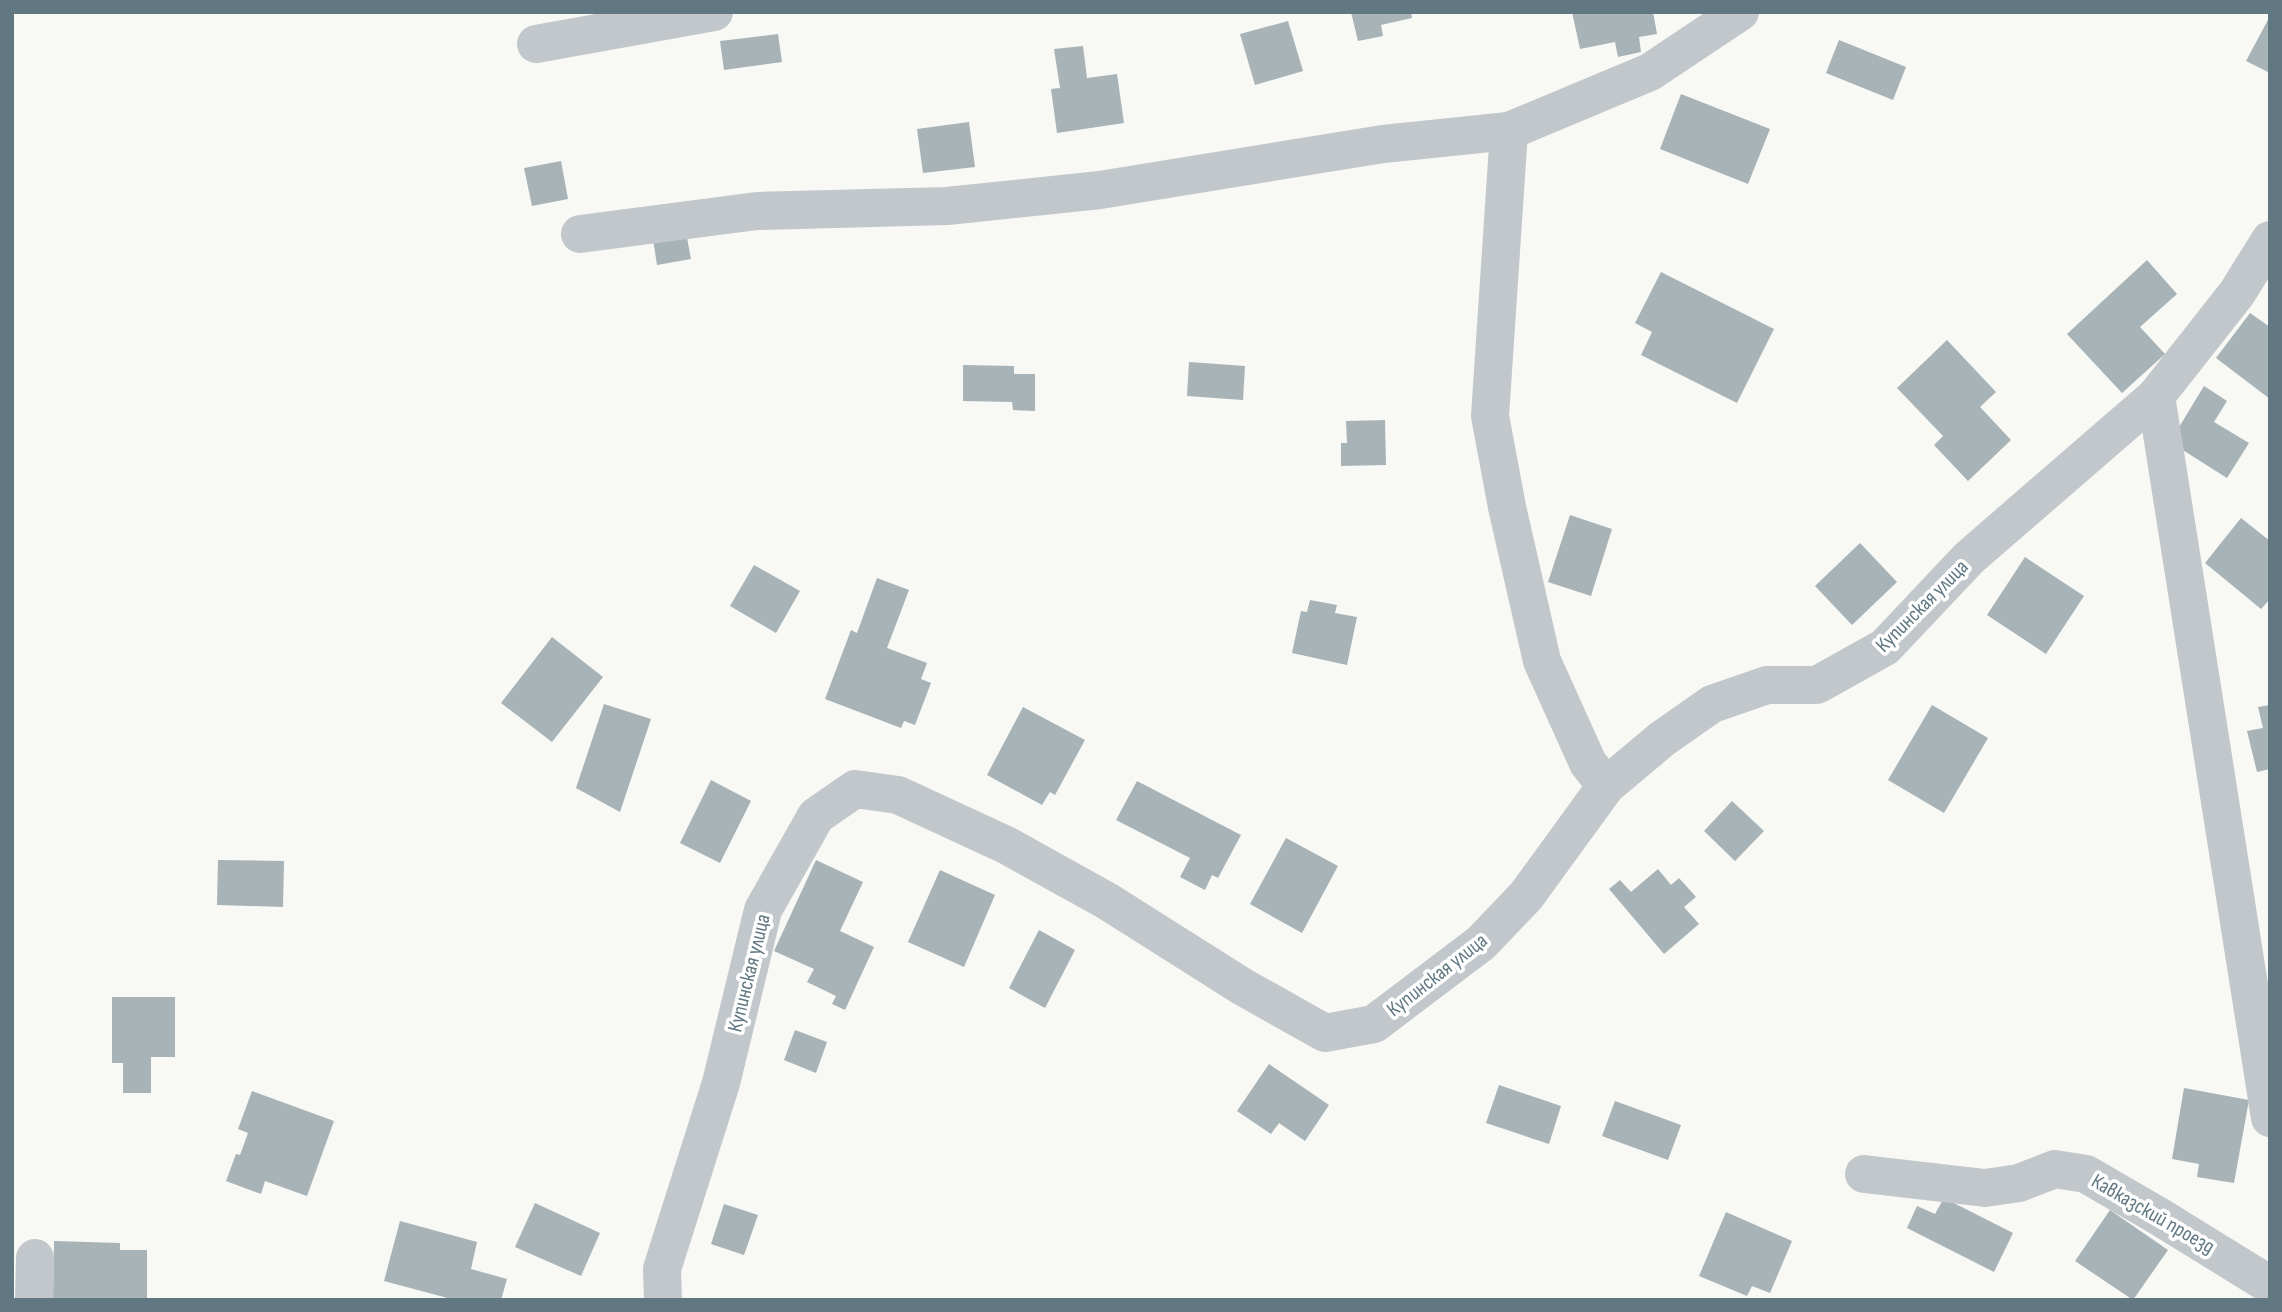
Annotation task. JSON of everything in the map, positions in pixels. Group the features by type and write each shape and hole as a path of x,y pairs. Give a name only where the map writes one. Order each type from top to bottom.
{"street":[{"path":"536,44 715,12"},
{"path":"580,234 757,211 947,206 1086,191 1383,144 1509,131 1650,72 1740,12"},
{"path":"1509,131 1490,416 1507,507 1542,662 1588,763 1606,786"},
{"name":"Купинская улица","path":"663,1300 662,1269 721,1083 763,910 816,816 855,789 898,795 1006,845 1107,901 1242,987 1325,1033 1374,1024 1481,943 1526,896 1606,786 1662,739 1712,704 1766,685 1817,685 1885,648 1969,558 2156,396 2237,293 2270,240"},
{"path":"2156,396 2270,1118"},
{"name":"Кавказский проезд","path":"1864,1174 1984,1188 2020,1183 2055,1169 2086,1174 2270,1285"},
{"path":"34,1300 35,1258"}],"building":[{"path":"1351,12 1411,12 1412,18 1381,25 1383,36 1358,41"},
{"path":"1572,12 1653,12 1657,34 1639,37 1641,52 1618,57 1615,42 1580,49"},
{"path":"2270,16 2270,73 2246,61"},
{"path":"1288,21 1303,71 1255,85 1240,34"},
{"path":"778,34 782,62 724,70 720,41"},
{"path":"1839,40 1906,67 1893,100 1826,73"},
{"path":"1083,46 1087,78 1117,74 1124,123 1057,133 1051,89 1060,88 1054,49"},
{"path":"1681,94 1770,129 1748,184 1660,149"},
{"path":"969,122 975,167 923,173 917,129"},
{"path":"561,161 568,199 532,206 524,168"},
{"path":"686,232 691,259 657,265 653,239"},
{"path":"2147,260 2177,294 2140,327 2165,354 2122,393 2067,334"},
{"path":"1661,272 1774,329 1737,403 1641,355 1652,332 1635,323"},
{"path":"2250,313 2270,327 2270,399 2216,358"},
{"path":"1947,340 1996,392 1980,407 2011,440 1968,481 1934,445 1943,436 1897,388"},
{"path":"1189,362 1245,366 1243,400 1187,396"},
{"path":"963,365 1014,366 1014,374 1035,374 1035,411 1013,410 1012,402 963,401"},
{"path":"2204,386 2227,401 2214,422 2249,443 2227,478 2170,442"},
{"path":"1385,420 1386,465 1341,466 1341,443 1347,443 1346,421"},
{"path":"1570,515 1612,529 1591,596 1548,582"},
{"path":"2241,518 2270,541 2270,599 2261,609 2205,563"},
{"path":"1860,543 1897,582 1852,625 1815,586"},
{"path":"2025,557 2084,596 2046,654 1987,615"},
{"path":"754,565 800,591 776,633 730,606"},
{"path":"877,578 909,590 887,648 927,663 921,679 931,683 915,725 904,721 901,728 825,699 851,630 857,633"},
{"path":"1310,600 1337,605 1335,613 1357,617 1347,665 1292,653 1301,611 1307,612"},
{"path":"552,637 603,677 552,742 501,703"},
{"path":"604,704 651,719 620,812 576,788"},
{"path":"1932,705 1988,738 1944,813 1888,780"},
{"path":"2270,705 2270,769 2257,772 2247,731 2263,728 2258,707"},
{"path":"1023,707 1085,740 1055,795 1050,792 1042,805 987,775"},
{"path":"711,780 751,801 720,863 680,843"},
{"path":"1137,781 1241,835 1218,878 1212,875 1205,890 1180,877 1190,858 1116,820"},
{"path":"1732,801 1764,831 1735,861 1704,831"},
{"path":"1286,838 1338,866 1302,933 1250,904"},
{"path":"218,860 284,861 283,907 217,905"},
{"path":"816,860 863,882 840,931 874,947 845,1010 832,1004 836,996 807,982 814,969 774,951"},
{"path":"1658,869 1671,885 1679,878 1696,897 1684,907 1699,924 1664,954 1609,889 1620,880 1631,892"},
{"path":"940,870 995,895 964,967 908,942"},
{"path":"1039,930 1075,950 1045,1008 1009,988"},
{"path":"112,997 175,997 175,1057 151,1057 151,1093 123,1093 123,1063 112,1063"},
{"path":"795,1030 827,1042 816,1073 784,1060"},
{"path":"1269,1064 1329,1105 1305,1141 1279,1123 1271,1134 1237,1111"},
{"path":"1499,1085 1561,1106 1549,1144 1486,1123"},
{"path":"2184,1088 2249,1100 2234,1183 2197,1177 2199,1164 2172,1159"},
{"path":"252,1091 334,1121 307,1196 265,1181 261,1194 226,1181 236,1154 240,1155 248,1133 238,1129"},
{"path":"1615,1101 1681,1125 1668,1160 1602,1136"},
{"path":"1944,1198 2013,1233 1994,1272 1907,1228 1917,1206 1935,1214"},
{"path":"535,1203 600,1233 581,1276 515,1247"},
{"path":"724,1204 758,1215 744,1255 711,1244"},
{"path":"2110,1210 2168,1250 2133,1300 2075,1261"},
{"path":"1726,1212 1792,1241 1770,1293 1752,1286 1747,1296 1699,1276"},
{"path":"400,1221 477,1242 471,1269 507,1279 501,1300 455,1300 384,1281"},
{"path":"54,1241 120,1243 120,1250 147,1250 147,1298 53,1300"}]}
